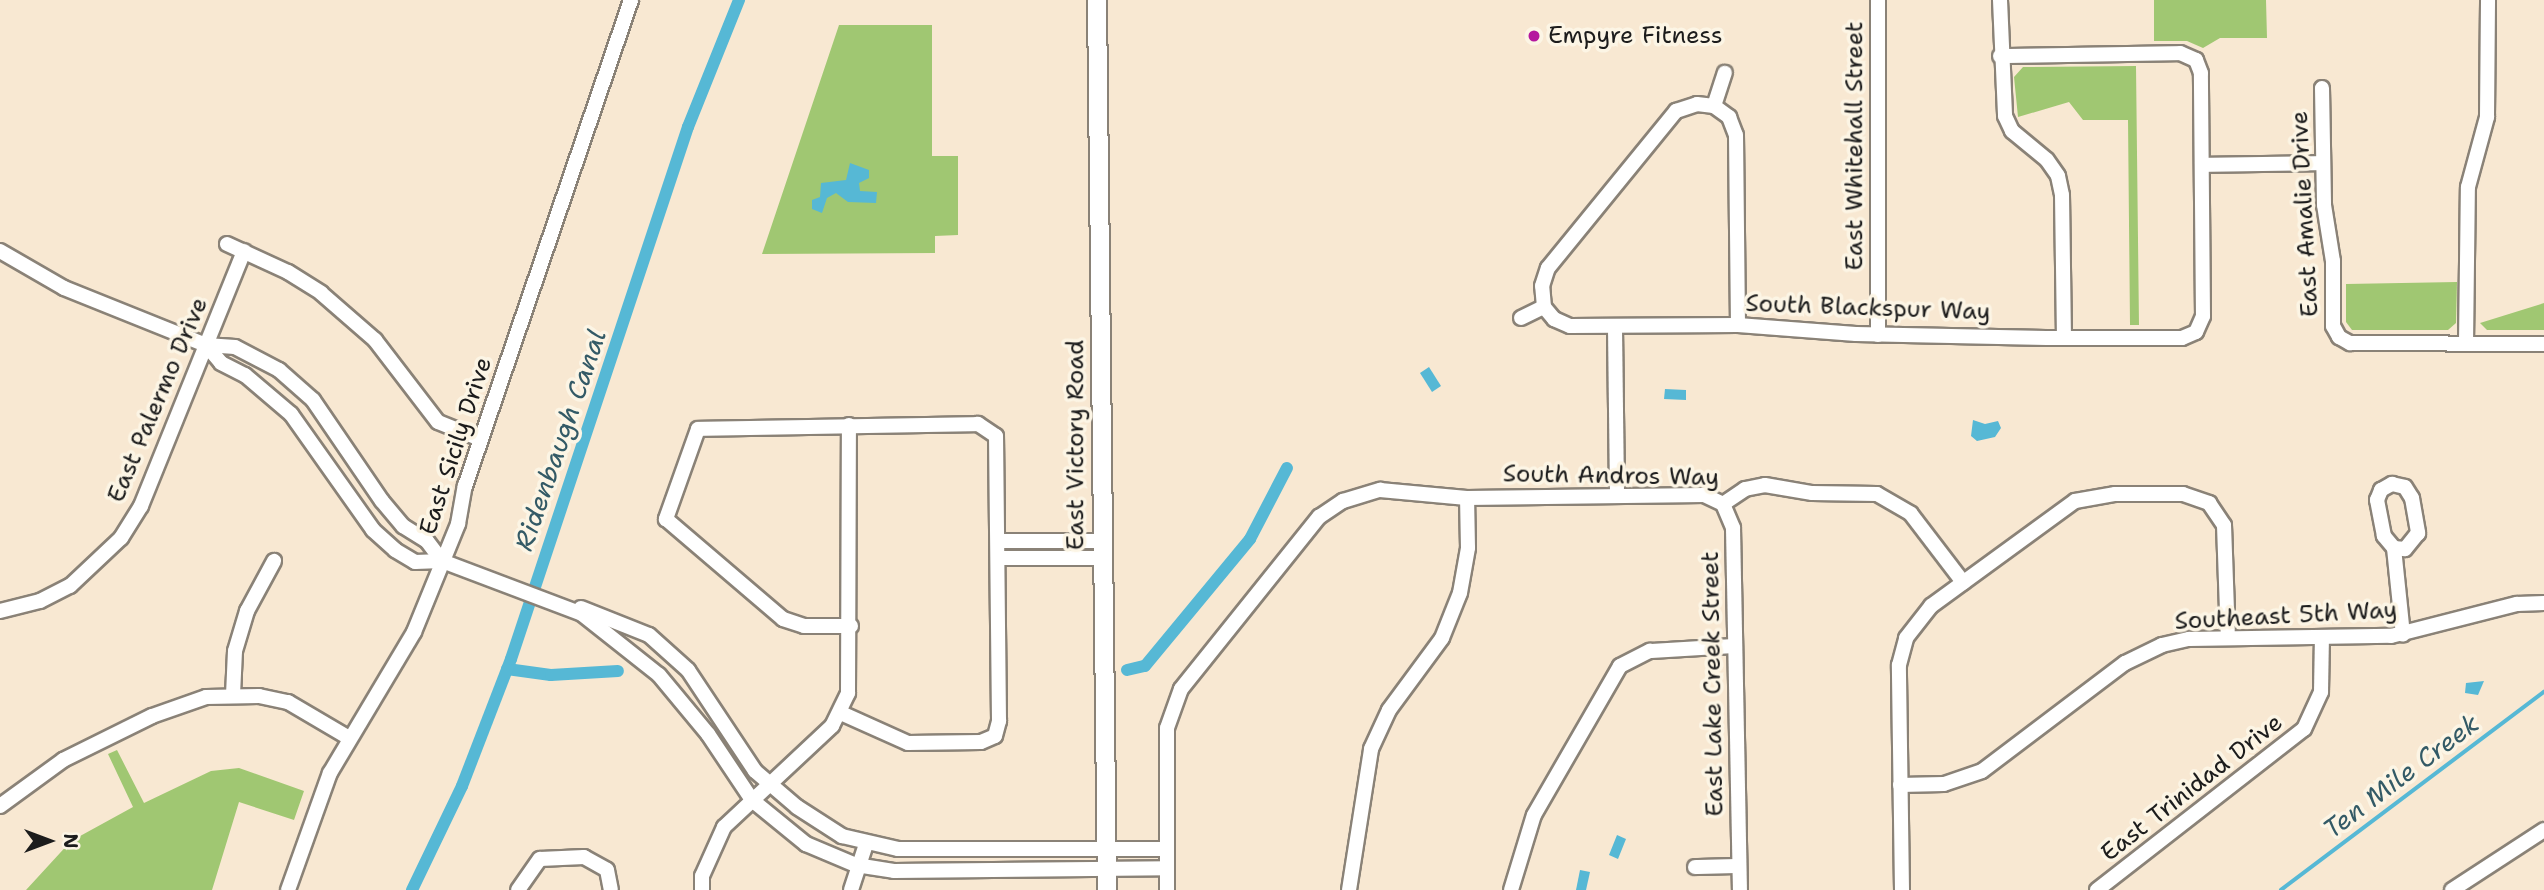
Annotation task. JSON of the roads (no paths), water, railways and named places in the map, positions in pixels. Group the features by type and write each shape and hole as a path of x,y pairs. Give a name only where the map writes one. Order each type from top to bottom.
{"main road":[{"name":"East Victory Road","path":"1097,0 1107,890"}],"street":[{"name":"East Sicily Drive","path":"288,890 315,806 349,738 414,632 458,524 480,439 631,0"},
{"name":"East Whitehall Street","path":"1878,0 1878,335"},
{"path":"2000,0 2001,99 2012,131 2047,160 2058,176 2064,338"},
{"path":"2488,0 2487,117 2468,187 2466,343 2544,344"},
{"path":"2000,56 2180,53 2196,60 2201,73 2202,165 2323,163"},
{"path":"1714,106 1725,72"},
{"name":"East Amalie Drive","path":"2322,88 2325,220 2333,261 2333,326 2339,337 2350,343 2466,343"},
{"path":"1521,318 1544,307 1542,286 1548,268 1676,111 1697,104 1714,106 1728,117 1735,135 1738,325"},
{"name":"South Blackspur Way","path":"1544,307 1554,319 1570,326 1615,328 1738,325 1878,335 2182,338 2196,332 2203,316 2202,165"},
{"path":"227,244 321,293 375,340 438,422 480,439"},
{"path":"0,251 64,288 206,345 235,347 279,370 313,400 382,501 403,526 427,541 442,561"},
{"name":"East Palermo Drive","path":"0,611 40,601 70,586 121,538 141,506 244,251"},
{"path":"1615,328 1617,496"},
{"path":"206,345 221,363 245,375 291,414 373,530 395,550 415,562 442,561 582,614 659,675 708,734 752,800 806,844 856,865 894,871 1167,868"},
{"path":"841,713 908,743 981,742 995,736 999,721 998,444 991,429 978,424 698,429 666,519 783,619 804,626 851,626"},
{"path":"702,890 711,849 724,827 841,713 851,669 849,425"},
{"name":"South Andros Way","path":"1167,849 1167,728 1181,689 1319,517 1342,501 1380,491 1468,498 1704,495 1723,504 1745,489 1765,485 1801,492 1877,494 1911,514 1963,582"},
{"path":"1902,890 1902,647 1921,615 1963,582 2075,501 2115,494 2197,496 2209,503 2224,525 2228,638"},
{"path":"1349,890 1371,749 1389,710 1442,638 1460,593 1468,548 1468,498"},
{"name":"East Lake Creek Street","path":"1723,504 1733,528 1740,890"},
{"path":"998,541 1102,550"},
{"path":"2394,548 2403,635"},
{"path":"998,558 1102,550"},
{"path":"233,695 235,651 247,611 274,561"},
{"path":"545,600 617,620 649,635 688,670 755,771 818,822 866,844 898,849 1167,849 1167,890"},
{"name":"Southeast 5th Way","path":"1900,785 1944,784 1982,771 2149,650 2189,639 2403,635 2517,604 2544,603"},
{"name":"East Trinidad Drive","path":"2097,890 2304,729 2321,692 2322,638"},
{"path":"1511,890 1534,815 1612,674 1630,657 1657,650 1735,646"},
{"path":"0,806 63,760 152,716 206,697 233,695 288,702 349,738"},
{"path":"2452,890 2544,830"},
{"path":"852,890 856,865 866,844"},
{"path":"518,890 540,859 584,857 600,863 611,879 611,890"},
{"path":"1695,867 1740,866"}],"water":[{"path":"850,163 869,170 869,178 859,183 860,191 877,192 876,203 848,202 836,193 827,198 822,213 812,209 812,200 820,197 821,183 846,180"},
{"path":"1429,367 1441,386 1432,392 1420,373"},
{"path":"1665,389 1686,390 1686,400 1664,399"},
{"path":"1973,420 1985,424 1998,421 2001,428 1995,437 1977,441 1971,436"},
{"path":"2484,681 2478,695 2465,693 2466,683"},
{"path":"1617,835 1626,839 1618,859 1609,855"},
{"path":"1580,870 1590,872 1586,890 1576,890"}],"waterway":[{"name":"Ridenbaugh Canal","path":"412,890 462,786 511,659 688,127 739,0"},
{"path":"1127,670 1145,666 1250,539 1287,468"},
{"path":"507,669 551,675 618,671"},
{"name":"Ten Mile Creek","path":"2281,890 2544,692"}],"place":[{"name":"Empyre Fitness","path":"1534,36"}]}
